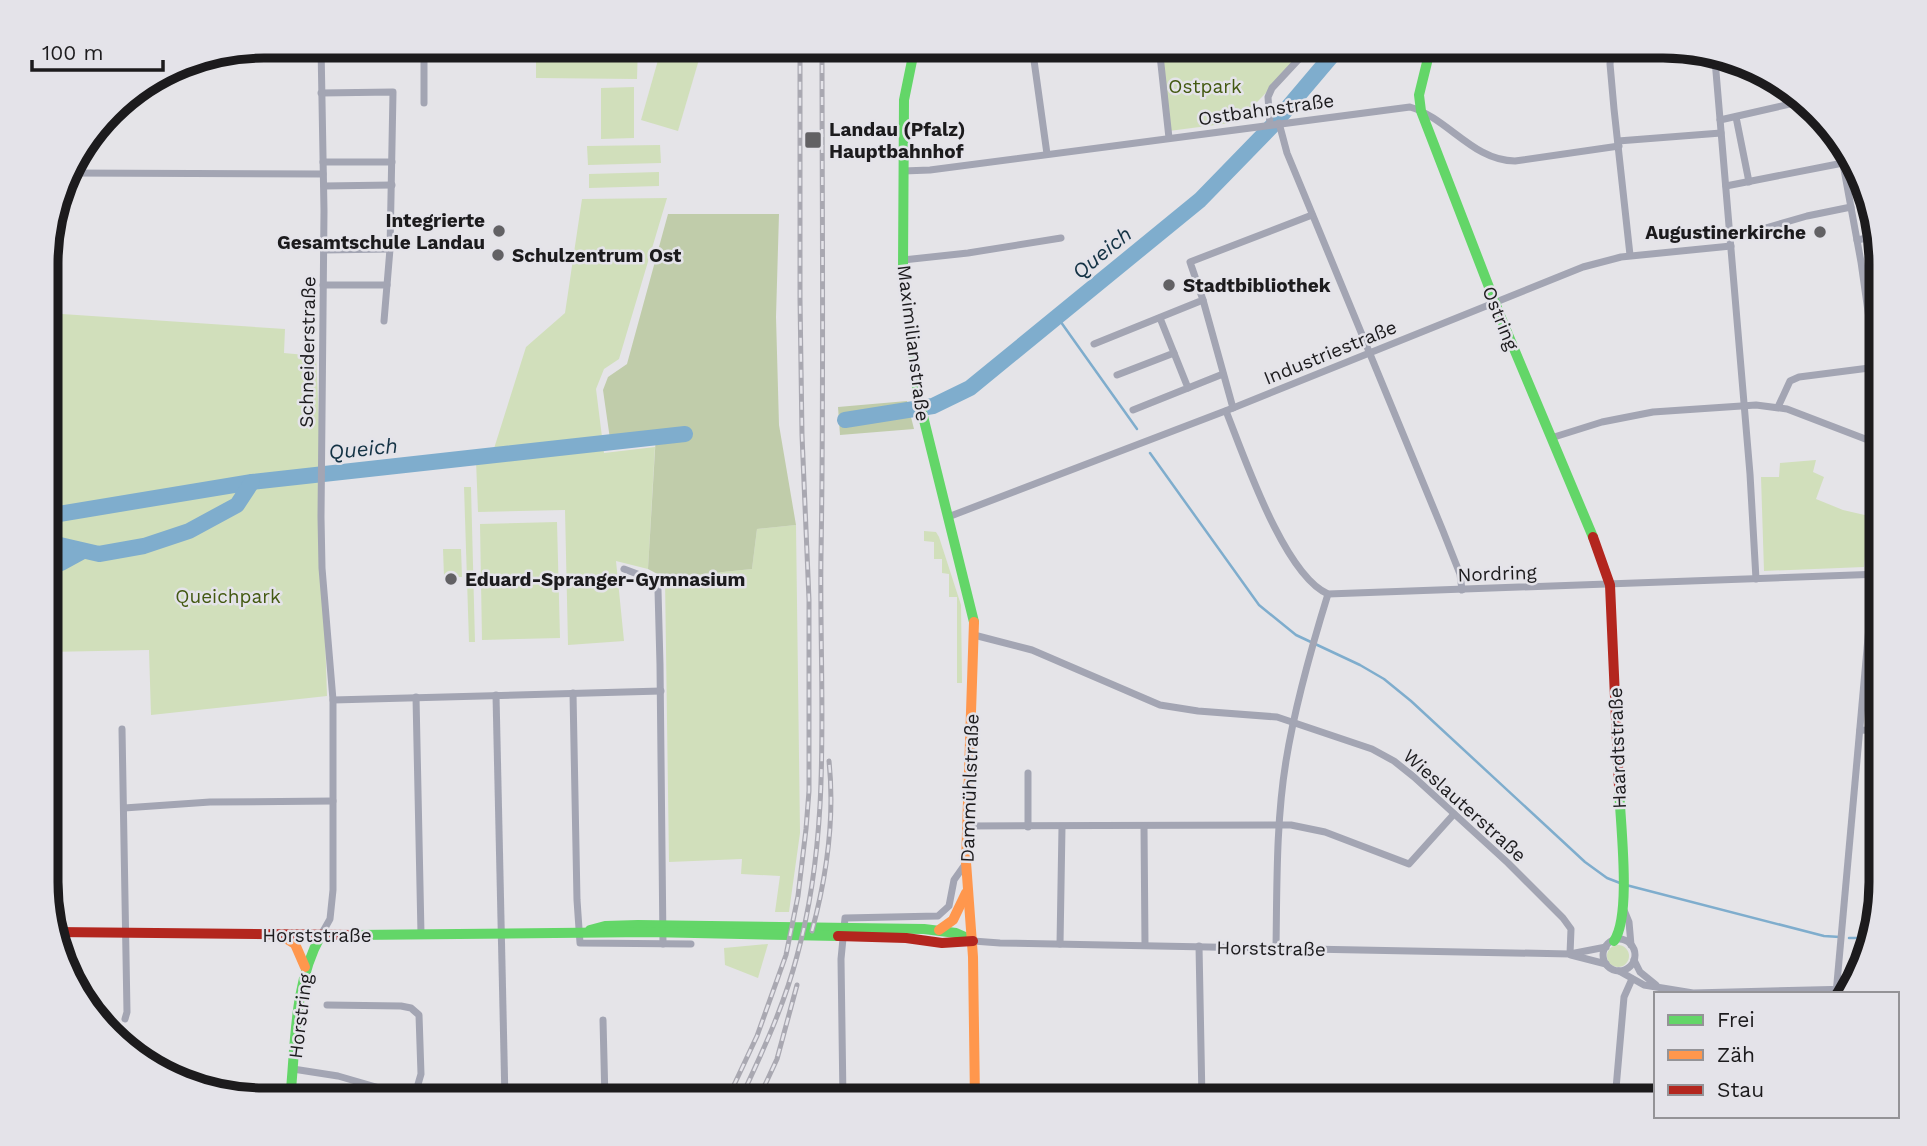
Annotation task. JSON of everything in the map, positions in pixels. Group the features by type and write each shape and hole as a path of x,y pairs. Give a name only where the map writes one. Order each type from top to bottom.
{"street":[{"name":"Schneiderstraße","path":"321,58 324,186 322,568 333,700 333,901 330,919 321,935"},
{"path":"424,58 424,103"},
{"name":"Maximilianstraße","path":"913,58 904,100 903,260 918,396 971,604 974,635"},
{"path":"1034,58 1047,154"},
{"path":"1160,58 1169,138"},
{"path":"1300,58 1272,88 1268,105 1455,564 1462,590"},
{"name":"Ostring","path":"1428,58 1419,94 1421,111 1495,303 1602,559 1610,585"},
{"path":"1611,58 1630,255"},
{"path":"1716,65 1756,579"},
{"path":"321,93 393,92 390,249 384,321"},
{"path":"1720,120 1793,103"},
{"name":"Ostbahnstraße","path":"903,171 930,170 1406,107 1421,111"},
{"path":"1421,111 1482,152 1509,161 1619,143 1721,132"},
{"path":"1736,117 1749,182"},
{"path":"323,162 392,162"},
{"path":"1726,186 1843,163 1869,311"},
{"path":"79,173 323,174"},
{"path":"324,186 392,185"},
{"name":"Industriestraße","path":"948,517 1229,410 1583,267 1630,255 1731,242 1807,216 1851,207"},
{"path":"1276,948 1284,773 1294,722 1328,594 1314,586 1278,536 1229,410 1223,374 1190,262 1312,215"},
{"path":"903,260 948,256 1061,238"},
{"path":"1857,240 1867,238"},
{"path":"324,250 390,249"},
{"path":"323,285 387,285"},
{"path":"1094,344 1203,300"},
{"path":"1160,318 1188,388"},
{"path":"1117,375 1174,353"},
{"path":"1778,407 1790,381 1799,377 1869,365"},
{"path":"1133,410 1223,374"},
{"path":"1551,438 1569,431 1646,413 1744,405 1778,407 1869,441"},
{"path":"624,569 648,578 657,590 661,691 663,944"},
{"name":"Nordring","path":"1328,594 1869,574"},
{"name":"Haardtstraße","path":"1610,585 1624,910 1620,932 1610,944"},
{"name":"Wieslauterstraße","path":"974,635 1024,647 1160,705 1277,717 1337,735 1383,755 1404,769 1508,863 1569,926 1570,954"},
{"name":"Dammühlstraße","path":"974,635 966,862 972,941 975,1088"},
{"path":"1836,992 1869,647"},
{"path":"333,700 661,691"},
{"path":"573,693 578,933"},
{"path":"496,695 505,1088"},
{"path":"416,697 421,934"},
{"path":"122,729 125,1019"},
{"path":"1860,730 1869,730"},
{"path":"1028,773 1028,827"},
{"path":"124,808 211,802 333,801"},
{"path":"967,826 1280,824 1325,832 1409,864 1454,814"},
{"path":"1144,826 1145,945"},
{"path":"1060,944 1062,827"},
{"path":"843,1088 842,947 845,918 932,918 942,914 949,906 954,880 966,862"},
{"path":"938,930 956,916 967,891"},
{"name":"Haardtstraße","path":"1624,910 1629,922 1631,946"},
{"name":"Horststraße","path":"65,932 503,934 578,933 605,926 906,933 938,930 956,933 972,941"},
{"name":"Horststraße","path":"578,933 580,943 691,944"},
{"name":"Horststraße","path":"906,933 942,943 972,941 1570,954 1606,964 1644,985 1694,992"},
{"path":"280,935 295,944 306,967"},
{"name":"Horstring","path":"291,1088 306,967 312,948 321,935"},
{"name":"Horststraße","path":"1570,954 1624,941 1631,946"},
{"path":"1606,964 1603,955 1610,944"},
{"path":"1199,946 1202,1088"},
{"path":"1631,946 1640,972 1659,987"},
{"path":"1619,971 1628,968 1634,960"},
{"path":"1616,1088 1625,997 1632,979"},
{"path":"327,1005 401,1006 416,1011 419,1015 419,1088"},
{"path":"603,1020 605,1088"},
{"path":"293,1069 338,1076 380,1088"}],"green space":[{"path":"536,58 638,58 637,79 536,78"},
{"path":"659,58 699,58 678,131 641,120"},
{"name":"Ostpark","path":"1161,58 1299,58 1238,122 1169,131"},
{"path":"634,87 634,138 601,139 601,88"},
{"path":"660,145 661,163 588,165 587,146"},
{"path":"659,172 659,186 589,188 589,174"},
{"path":"667,198 619,359 604,369 596,389 604,453 655,447 648,569 616,561 624,641 568,645 565,510 478,512 476,460 491,458 526,347 565,313 582,199"},
{"path":"668,214 779,214 776,317 779,425 796,525 757,529 752,569 665,578 648,569 656,434 610,439 603,390 608,377 627,364"},
{"name":"Queichpark","path":"58,314 285,329 284,353 316,356 327,696 151,715 149,650 58,652"},
{"path":"907,401 914,429 840,435 838,407"},
{"path":"1816,460 1813,472 1824,477 1816,499 1843,510 1869,516 1864,567 1764,571 1761,477 1779,477 1780,463"},
{"path":"464,487 471,487 475,642 469,642"},
{"path":"557,522 560,638 482,640 480,524"},
{"path":"796,525 800,833 789,912 775,912 780,876 741,874 742,859 669,862 665,578 752,569 757,529"},
{"path":"924,531 936,532 939,537 961,605 962,683 957,683 957,597 949,597 949,574 942,573 942,559 934,559 934,542 924,541"},
{"path":"443,549 461,549 462,577 444,577"},
{"path":"768,944 758,978 725,965 724,948"},
{"path":"1618,945 1626,948 1629,956 1626,964 1618,967 1610,964 1607,956 1610,948"}],"waterway":[{"name":"Queich","path":"845,420 933,406 970,388 1200,200 1273,125 1330,58"},
{"path":"1058,318 1137,429"},
{"name":"Queich","path":"58,514 252,482 685,434"},
{"path":"1150,453 1259,605 1296,635 1384,679 1585,862 1607,878 1620,883"},
{"path":"58,545 99,554 144,546 189,531 237,505 252,482"},
{"path":"58,563 83,551"},
{"path":"1626,885 1824,936 1840,937"},
{"path":"1849,938 1861,938"}],"railway":[{"path":"733,1088 757,1036 786,955 798,896 809,791 809,600 800,299 800,58"},
{"path":"745,1088 792,975 808,907 820,807 822,58"},
{"path":"812,931 828,846 831,804 829,761"},
{"path":"764,1088 777,1059 797,985"}],"traffic: fast":[{"path":"913,58 904,100 903,268 918,396 974,622"},
{"path":"1428,58 1419,95 1421,111 1499,313 1593,537"},
{"path":"1614,941 1623,911 1624,890 1619,787"},
{"path":"590,930 605,926 638,925 924,929 956,933 972,940"},
{"path":"355,935 649,932 838,936"},
{"path":"291,1088 300,994 312,954 321,935"}],"traffic: slow":[{"path":"974,622 966,862 973,957 975,1088"},
{"path":"939,930 953,920 966,893"},
{"path":"282,936 295,944 305,967"}],"traffic: jam":[{"path":"1593,537 1610,585 1619,787"},
{"path":"65,932 355,935"},
{"path":"838,936 906,938 942,943 973,941"}],"place":[{"name":"Landau (Pfalz) Hauptbahnhof","path":"813,140"},
{"name":"Integrierte Gesamtschule Landau","path":"499,231"},
{"name":"Augustinerkirche","path":"1820,232"},
{"name":"Schulzentrum Ost","path":"498,255"},
{"name":"Stadtbibliothek","path":"1169,285"},
{"name":"Eduard-Spranger-Gymnasium","path":"451,579"}]}
